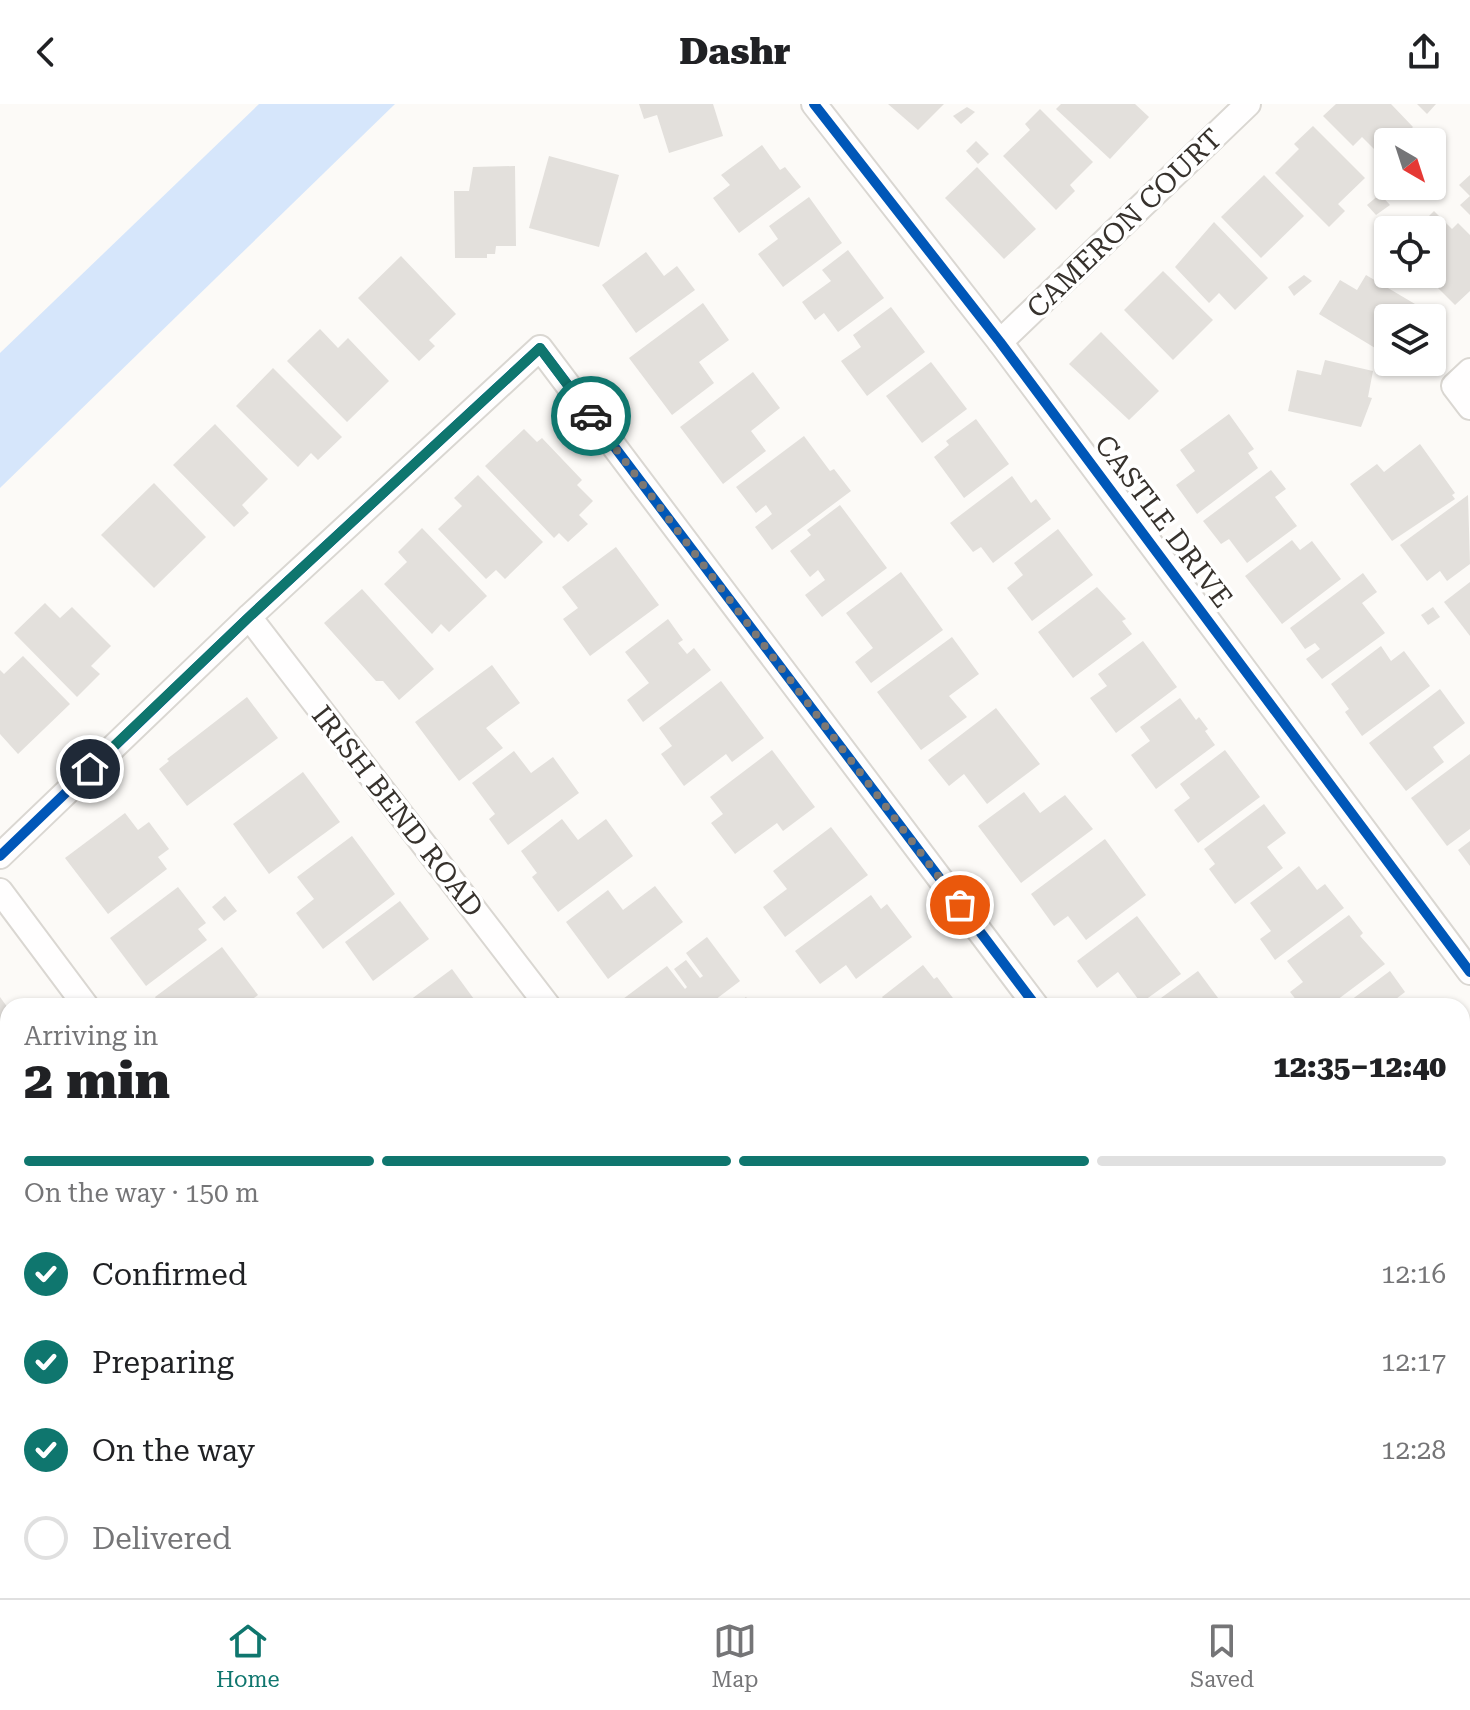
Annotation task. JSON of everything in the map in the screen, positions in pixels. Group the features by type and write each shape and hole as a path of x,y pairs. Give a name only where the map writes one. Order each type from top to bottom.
{"street":[{"name":"CASTLE DRIVE","path":"814,104 1000,342 1470,972"},
{"name":"CAMERON COURT","path":"1000,342 1248,104"},
{"path":"0,856 249,617 540,348 1030,998"},
{"path":"1462,379 1470,407"},
{"name":"IRISH BEND ROAD","path":"249,617 542,998"},
{"path":"0,891 80,998"}],"water":[{"path":"259,104 395,104 0,488 0,353"}],"building":[{"path":"639,104 713,104 723,136 669,153 657,115 644,119"},
{"path":"888,104 944,104 918,130"},
{"path":"1061,104 1135,104 1149,117 1110,159 1056,109"},
{"path":"1336,104 1391,104 1413,127 1374,128 1374,149 1362,137 1353,146 1323,116"},
{"path":"1417,104 1436,104 1427,114"},
{"path":"967,107 975,112 961,124 953,116"},
{"path":"1040,109 1093,162 1070,185 1075,191 1056,210 1003,156 1030,130 1025,124"},
{"path":"1313,126 1365,178 1338,204 1345,211 1329,227 1275,173 1299,149 1294,144"},
{"path":"976,141 989,154 978,164 966,151"},
{"path":"762,145 780,170 785,167 801,187 739,233 713,198 730,185 721,175"},
{"path":"549,156 619,175 599,247 529,228"},
{"path":"515,166 516,246 496,246 495,254 487,254 487,258 455,258 454,191 469,191 473,167"},
{"path":"977,167 1036,229 1004,259 945,198"},
{"path":"1264,175 1304,216 1261,258 1221,217"},
{"path":"1470,175 1470,196 1459,185"},
{"path":"1470,196 1470,215 1460,205"},
{"path":"809,197 842,243 783,287 758,254 778,239 769,226"},
{"path":"1374,199 1385,200 1390,205 1376,215 1367,205"},
{"path":"1214,222 1268,278 1235,310 1219,293 1209,303 1175,267"},
{"path":"1446,223 1452,229 1458,223 1470,235 1470,291 1455,305 1438,288 1446,288"},
{"path":"848,250 884,298 838,332 824,313 815,320 802,302 831,281 822,270"},
{"path":"646,252 664,276 677,266 695,290 636,333 602,285"},
{"path":"401,256 456,314 429,340 435,346 419,361 358,298"},
{"path":"1163,271 1213,320 1173,360 1124,310"},
{"path":"1304,275 1312,281 1294,296 1288,287"},
{"path":"1366,275 1374,280 1374,288 1388,288 1415,304 1374,304 1374,347 1319,314 1340,280 1357,290"},
{"path":"703,303 729,340 699,362 714,383 672,415 629,358"},
{"path":"891,307 925,352 867,396 841,361 861,347 853,335"},
{"path":"320,329 338,348 348,338 389,381 347,422 287,361"},
{"path":"1101,332 1159,391 1129,420 1069,364"},
{"path":"1325,360 1373,371 1368,397 1372,398 1361,427 1288,411 1297,370 1321,375"},
{"path":"931,362 967,409 922,443 886,396"},
{"path":"273,368 342,437 318,460 311,453 298,467 236,406"},
{"path":"753,372 780,408 751,431 766,451 723,484 680,427"},
{"path":"1229,414 1254,449 1248,453 1258,468 1197,514 1176,485 1195,471 1180,450"},
{"path":"976,419 1009,464 964,498 934,457 949,445 946,441"},
{"path":"215,424 268,479 242,505 249,513 234,527 173,465"},
{"path":"524,429 537,442 542,438 582,480 577,485 593,501 579,515 588,524 568,542 559,533 554,538 485,466"},
{"path":"804,436 830,471 834,469 851,491 772,550 755,527 772,514 766,505 756,513 736,487"},
{"path":"1420,444 1455,493 1452,495 1455,499 1392,541 1350,484 1377,464 1384,472"},
{"path":"1271,470 1286,489 1275,497 1297,526 1247,563 1229,539 1221,544 1203,521"},
{"path":"478,475 543,542 505,579 496,570 486,579 438,529 462,506 454,498"},
{"path":"1012,476 1031,503 1036,499 1051,519 993,563 981,547 973,552 950,523"},
{"path":"154,483 206,537 154,588 101,535"},
{"path":"1468,495 1470,564 1447,581 1440,571 1427,581 1400,545"},
{"path":"840,505 887,568 822,617 805,595 825,580 818,570 810,577 790,551 811,535 807,530"},
{"path":"422,528 487,596 449,632 441,624 432,634 384,584 407,562 398,552"},
{"path":"1058,529 1093,575 1032,621 1007,588 1023,575 1014,563"},
{"path":"1292,540 1300,550 1312,541 1341,579 1282,624 1245,576"},
{"path":"616,547 659,605 590,656 563,619 578,608 562,587"},
{"path":"901,572 943,630 871,683 855,662 873,648 846,613"},
{"path":"1363,573 1377,592 1362,603 1385,633 1322,679 1306,659 1320,649 1315,643 1305,649 1290,628"},
{"path":"1470,582 1470,636 1444,602"},
{"path":"1097,587 1126,619 1122,621 1132,634 1073,678 1038,632"},
{"path":"362,589 434,669 399,700 383,681 376,681 324,623"},
{"path":"45,603 60,618 72,607 111,646 91,666 100,674 77,697 14,633"},
{"path":"1433,607 1440,617 1428,625 1421,615"},
{"path":"668,619 683,640 678,643 687,654 694,648 711,670 643,722 627,700 649,683 625,652"},
{"path":"952,637 979,674 949,696 967,717 921,750 877,692"},
{"path":"1143,641 1177,687 1116,733 1090,698 1107,686 1098,674"},
{"path":"1381,646 1391,661 1404,651 1430,686 1362,736 1345,712 1349,709 1331,684"},
{"path":"23,656 70,704 18,754 0,734 0,670 4,674"},
{"path":"492,665 520,703 486,728 503,748 459,781 415,722"},
{"path":"721,681 764,738 732,762 726,754 684,786 661,754 672,746 659,728"},
{"path":"1440,689 1465,723 1433,747 1444,762 1406,791 1369,743"},
{"path":"247,697 278,738 187,806 159,769 169,761 167,759"},
{"path":"1180,698 1196,720 1199,717 1208,729 1205,731 1215,745 1156,789 1131,755 1150,741 1140,727"},
{"path":"996,708 1040,764 987,804 964,774 949,786 928,760"},
{"path":"772,750 815,807 783,831 777,823 735,854 711,823 723,814 710,797"},
{"path":"1225,750 1260,797 1198,843 1174,810 1190,798 1180,784"},
{"path":"514,751 531,773 553,757 579,793 508,845 489,819 495,814 472,783"},
{"path":"1470,754 1470,829 1447,846 1411,798"},
{"path":"303,772 340,822 269,874 233,824"},
{"path":"1024,792 1040,813 1065,795 1093,829 1021,883 978,826"},
{"path":"1264,804 1286,833 1267,847 1283,868 1235,904 1209,869 1215,864 1204,849"},
{"path":"125,813 138,830 149,822 169,849 158,857 167,869 108,914 65,858"},
{"path":"562,819 578,840 606,819 633,856 558,912 532,877 537,873 521,851"},
{"path":"831,827 868,875 785,937 763,907 787,889 773,871"},
{"path":"352,836 395,894 323,949 296,913 314,899 297,877"},
{"path":"1105,839 1146,895 1086,940 1068,916 1054,926 1031,894"},
{"path":"1470,841 1470,866 1458,850"},
{"path":"1299,866 1317,890 1325,884 1344,908 1275,960 1260,939 1271,931 1250,903"},
{"path":"655,886 683,922 608,979 566,922 608,890 623,910"},
{"path":"178,887 206,923 198,929 207,940 146,986 110,938"},
{"path":"871,895 881,909 887,904 912,937 856,979 846,965 820,984 795,951"},
{"path":"225,896 237,911 224,921 212,907"},
{"path":"400,901 429,939 373,981 345,942"},
{"path":"1349,915 1363,933 1360,936 1385,964 1340,998 1295,998 1290,992 1303,982 1287,961"},
{"path":"1137,916 1181,974 1148,998 1137,998 1118,972 1097,988 1077,961"},
{"path":"707,937 740,981 718,998 624,998 667,966 685,989 687,987 674,969 686,960 700,978 703,976 686,953"},
{"path":"222,947 258,995 254,998 155,997"},
{"path":"923,965 953,998 883,998"},
{"path":"452,969 473,998 413,998"},
{"path":"1198,971 1218,998 1161,998"},
{"path":"1390,971 1405,992 1397,998 1354,998"}],"cycle path":[{"path":"814,104 1000,342 1470,972"},
{"path":"0,856 249,617 540,348 1030,998"}],"way so far":[{"path":"591,416 960,905"}],"route":[{"path":"90,769 540,348 591,416"}]}
